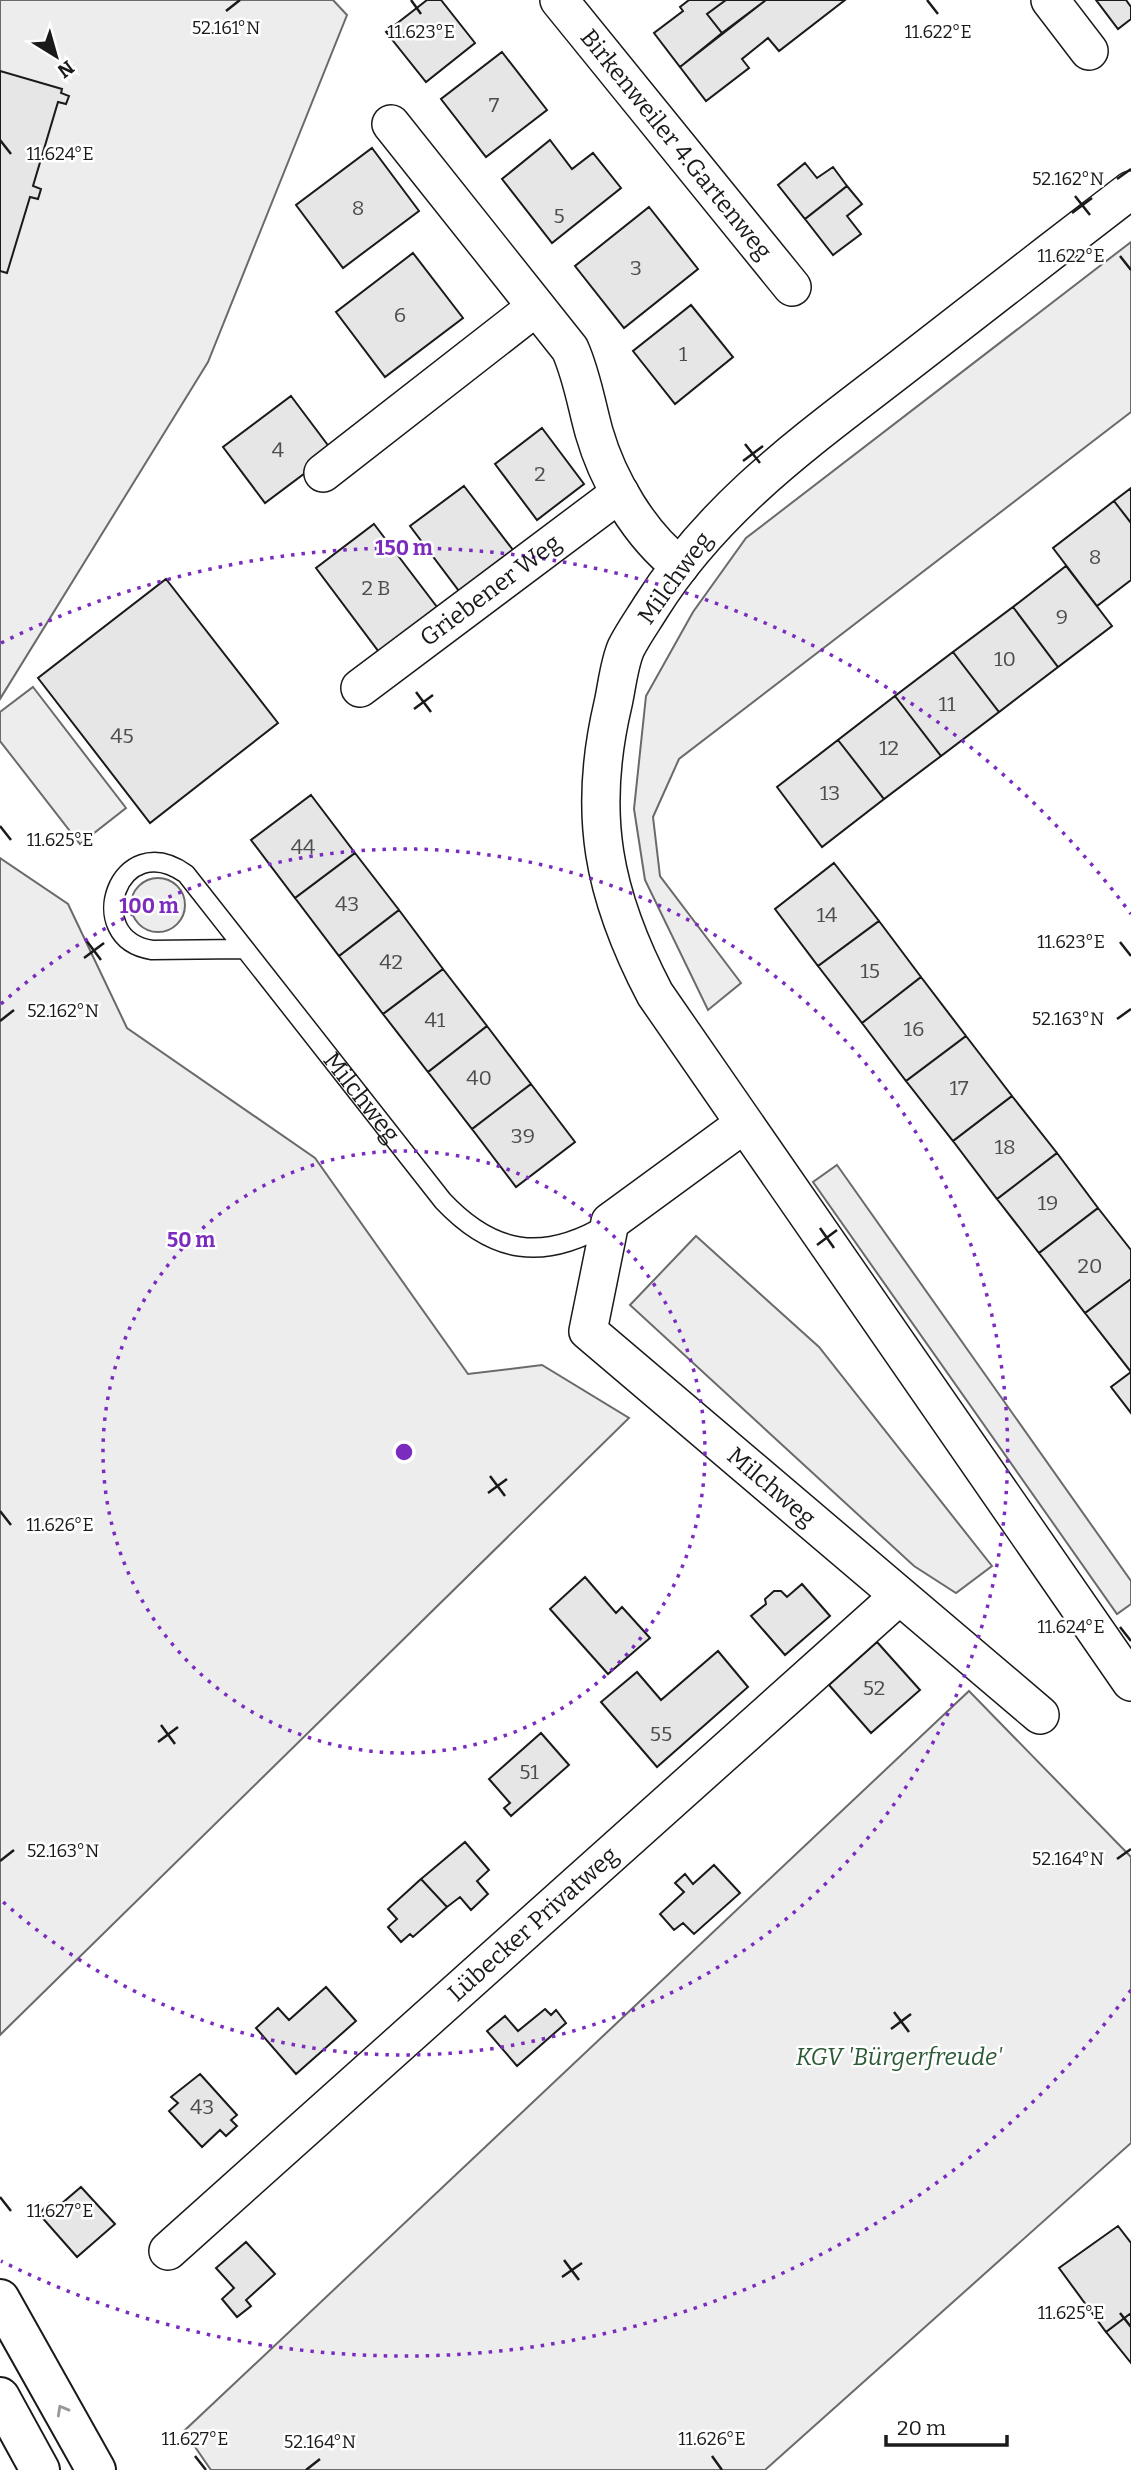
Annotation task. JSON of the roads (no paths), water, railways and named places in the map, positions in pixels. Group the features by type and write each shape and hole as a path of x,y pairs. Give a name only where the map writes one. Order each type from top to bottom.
{"highway":[{"path":"0,2299 96,2470"},
{"path":"0,2397 40,2470"}],"street":[{"name":"Birkenweiler 4.Gartenweg","path":"559,0 792,287"},
{"path":"1050,0 1089,51"},
{"path":"390,124 570,349 579,370 595,435 620,493 659,550 680,566"},
{"name":"Milchweg","path":"1131,190 763,475 705,534 680,566 625,649 603,744 600,791 603,855 621,925 643,971 744,1124 1131,1682"},
{"path":"323,472 536,307"},
{"name":"Griebener Weg","path":"360,688 620,493"},
{"name":"Milchweg","path":"744,1124 610,1222 588,1331 1040,1715"},
{"name":"Lübecker Privatweg","path":"168,2251 898,1597"}],"lane":[{"name":"Milchweg","path":"242,949 152,950 140,947 123,935 117,923 113,902 116,888 126,874 140,865 158,863 171,865 191,880 242,949 443,1201 475,1231 506,1246 543,1247 569,1242 610,1222"}],"park label":[{"name":"KGV 'Bürgerfreude'","path":"899,2057"}]}
